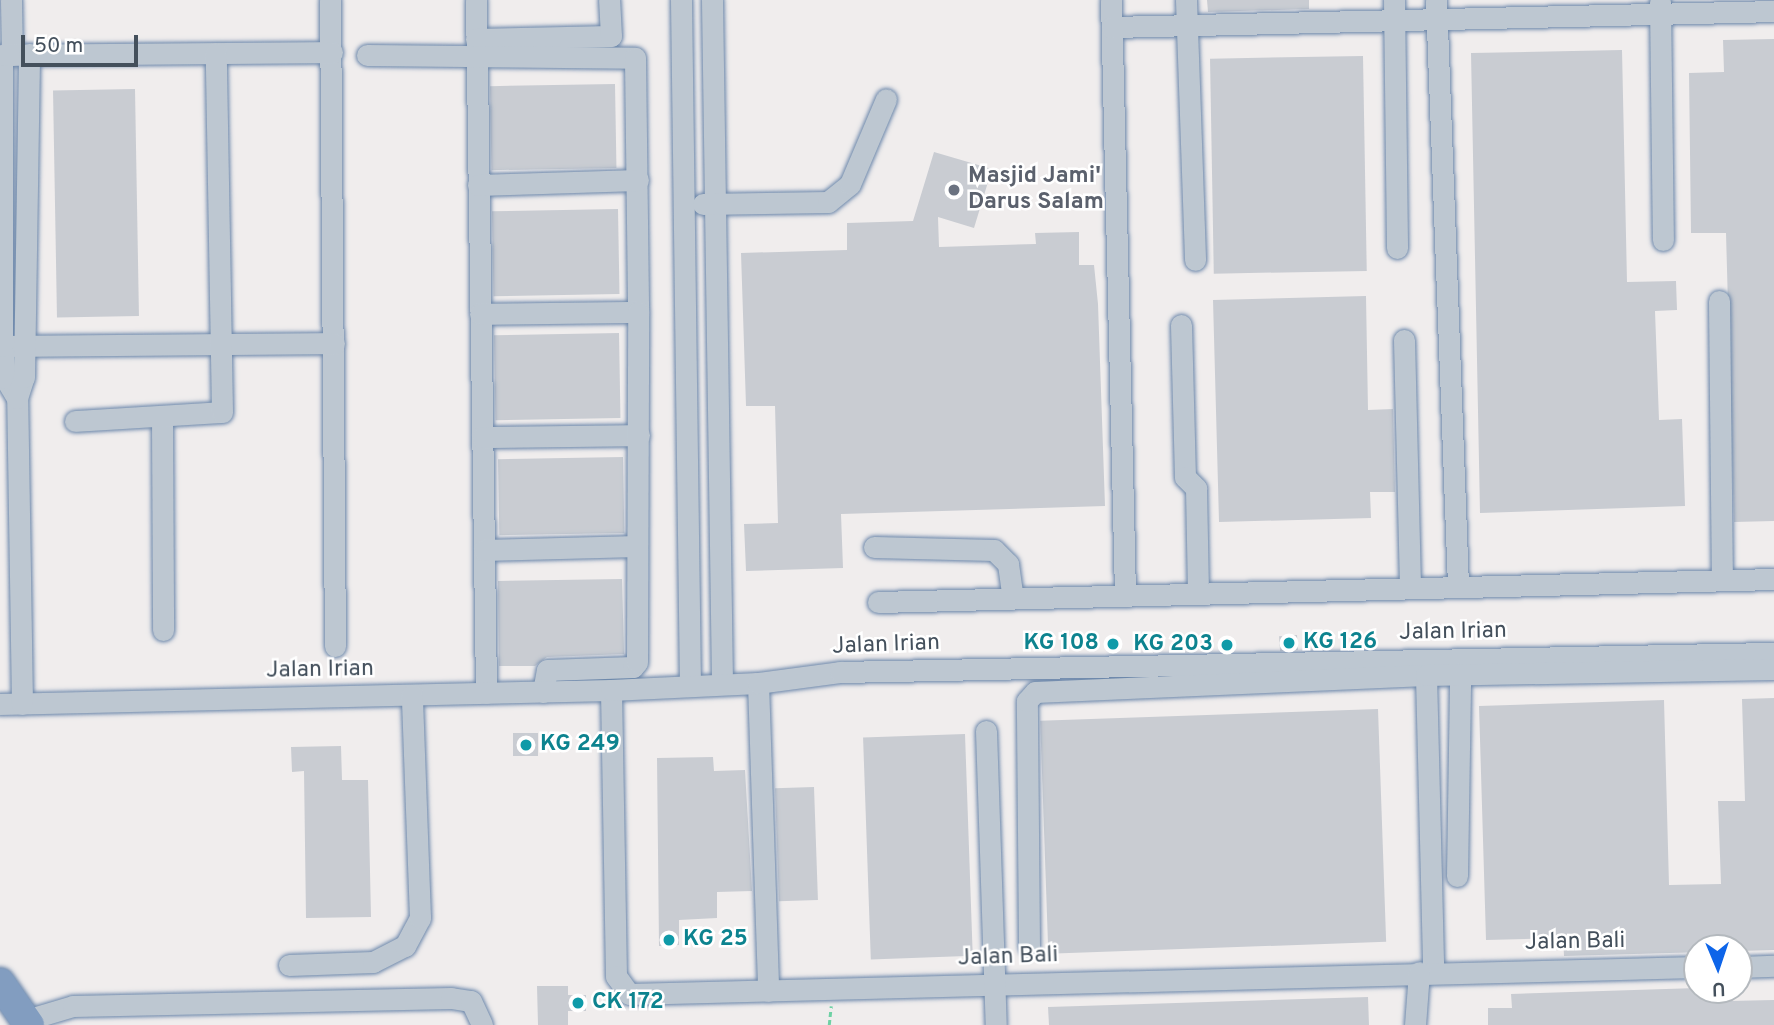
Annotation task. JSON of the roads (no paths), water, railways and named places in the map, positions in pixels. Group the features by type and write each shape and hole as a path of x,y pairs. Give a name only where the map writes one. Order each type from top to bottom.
{"highway":[{"path":"0,983 35,1019"}],"lane":[{"path":"9,377 24,346 11,0"},
{"path":"330,0 335,646"},
{"path":"476,0 486,693"},
{"path":"367,55 611,36 609,0"},
{"path":"681,0 687,204 690,686"},
{"path":"712,0 722,684"},
{"path":"1111,0 1125,595"},
{"path":"1186,0 1195,260"},
{"path":"1112,27 1187,26 1394,10 1660,7 1774,11"},
{"path":"1660,7 1663,240"},
{"path":"1394,10 1397,248"},
{"path":"1437,10 1458,587"},
{"path":"477,48 635,58 639,435 637,662 547,670 543,692"},
{"path":"14,55 332,52"},
{"path":"75,421 162,419 222,412 218,343 216,53"},
{"path":"14,55 1,346 17,398 22,704"},
{"path":"687,204 828,202 850,184 886,99"},
{"path":"478,185 638,180"},
{"path":"1719,301 1722,580"},
{"path":"480,314 638,312"},
{"path":"1181,325 1185,477 1196,488 1198,593"},
{"path":"1404,340 1410,588"},
{"path":"1,346 334,343"},
{"path":"162,419 163,630"},
{"path":"482,438 639,435"},
{"path":"484,550 638,546"},
{"path":"874,547 994,550 1007,564 1013,598"},
{"path":"878,601 1774,579"},
{"name":"Jalan Irian","path":"0,704 611,690 758,683 839,672 1774,653"},
{"path":"1029,946 1027,701 1035,691 1426,675 1774,669"},
{"path":"1457,876 1460,674"},
{"path":"1415,1025 1426,972 1426,675"},
{"path":"758,683 768,991"},
{"name":"Jalan Bali","path":"611,690 619,985 629,994 1683,967"},
{"path":"289,965 373,962 405,946 420,918 412,695"},
{"path":"986,731 996,1025"},
{"path":"1753,967 1774,966"},
{"path":"35,1019 73,1006 451,998 471,1001 482,1025"}],"place":[{"name":"Masjid Jami' Darus Salam","path":"954,190"},
{"name":"KG 126","path":"1289,643"},
{"name":"KG 108","path":"1113,644"},
{"name":"KG 203","path":"1227,645"},
{"name":"KG 249","path":"526,745"},
{"name":"KG 25","path":"669,940"},
{"name":"CK 172","path":"578,1003"}]}
